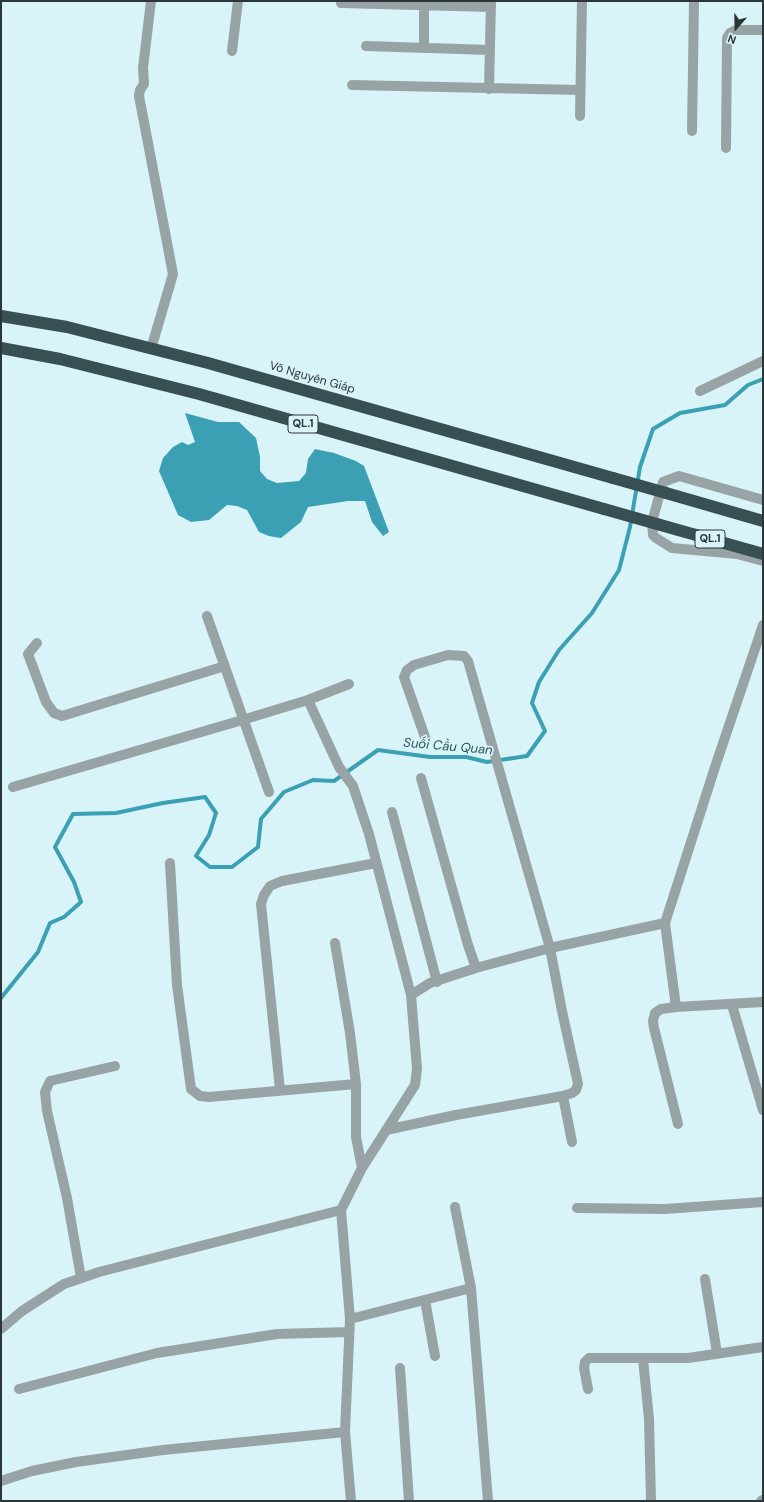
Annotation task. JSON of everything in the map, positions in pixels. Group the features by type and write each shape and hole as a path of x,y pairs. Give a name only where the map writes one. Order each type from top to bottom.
{"highway":[{"name":"Võ Nguyên Giáp","path":"1,316 67,327 208,363 763,521"},
{"name":"QL.1","path":"1,348 60,359 198,394 763,554"}],"street":[{"path":"151,1 143,68 144,84 140,90 139,96 174,274 151,349"},
{"path":"232,51 238,1"},
{"path":"580,116 582,1"},
{"path":"692,131 694,1"},
{"path":"341,3 424,5 491,4 489,89"},
{"path":"424,5 424,48"},
{"path":"726,148 727,38 730,33 736,30 763,30"},
{"path":"366,46 490,50"},
{"path":"352,85 580,90"},
{"path":"700,391 763,361"},
{"path":"763,500 679,476 663,482 652,522 653,535 672,548 737,554 763,561"},
{"path":"206,616 245,719 269,792"},
{"path":"676,1007 665,924 704,800 763,625"},
{"path":"37,643 28,654 46,702 54,713 62,716 225,666"},
{"path":"386,1130 456,1115 563,1096 576,1090 578,1084 550,948 499,775 468,661 464,656 448,655 414,665 406,670 404,677 426,740"},
{"path":"13,787 308,700 349,684"},
{"path":"308,700 339,767 353,786 376,863 411,995 417,1069 415,1085 362,1168 341,1210 350,1319 345,1432 352,1501"},
{"path":"421,778 468,945 476,968"},
{"path":"392,812 438,982"},
{"path":"170,863 177,985 191,1090 200,1096 209,1097 356,1084"},
{"path":"280,1090 261,904 264,895 270,886 282,881 376,863"},
{"path":"411,995 430,983 438,982 476,968 550,948 665,924"},
{"path":"335,944 342,997 350,1033 356,1084 356,1136 362,1168"},
{"path":"678,1124 653,1021 655,1013 661,1009 676,1007 763,1002"},
{"path":"732,1004 763,1110"},
{"path":"81,1278 67,1198 47,1111 45,1092 50,1081 115,1066"},
{"path":"563,1096 572,1142"},
{"path":"577,1208 625,1207 665,1209 763,1202"},
{"path":"455,1208 471,1288 488,1501"},
{"path":"1,1329 22,1311 64,1284 81,1278 341,1210"},
{"path":"705,1279 717,1353"},
{"path":"350,1319 471,1288"},
{"path":"425,1300 435,1356"},
{"path":"19,1389 157,1353 276,1334 350,1332"},
{"path":"588,1389 584,1368 585,1362 589,1358 688,1358 763,1347"},
{"path":"643,1359 649,1419 652,1501"},
{"path":"400,1368 409,1501"},
{"path":"1,1481 32,1471 69,1463 140,1453 345,1432"}],"water":[{"path":"185,413 218,422 239,422 256,438 260,457 260,471 267,479 277,483 299,481 306,473 308,459 315,449 334,453 356,461 364,466 389,532 383,536 372,522 365,501 348,501 308,507 301,522 281,538 269,536 259,532 247,510 237,506 227,505 209,520 191,522 178,515 159,471 163,458 173,447 182,442 188,445 195,442"}],"waterway":[{"name":"Suối Cầu Quan","path":"1,998 38,952 50,923 64,917 81,902 74,882 55,847 73,814 116,813 163,803 205,797 216,813 209,835 196,856 210,867 232,867 258,847 261,819 284,792 313,780 334,781 378,750 430,757 466,757 487,762 527,756 545,731 532,703 539,682 559,650 592,613 619,570 630,527 640,467 653,429 680,413 725,405 748,385 763,379"}]}
